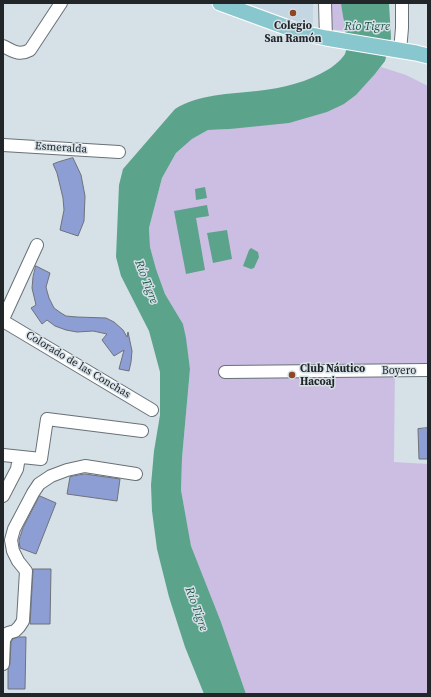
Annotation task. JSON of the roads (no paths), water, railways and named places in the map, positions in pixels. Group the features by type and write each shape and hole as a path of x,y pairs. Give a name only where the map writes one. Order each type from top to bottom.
{"main road":[{"path":"220,3 302,33 428,56"}],"street":[{"path":"3,46 18,53 24,53 30,50 61,3"},
{"path":"325,3 326,38"},
{"path":"396,50 402,28 402,3"},
{"name":"Esmeralda","path":"3,145 119,152"},
{"path":"3,320 37,245"},
{"name":"Colorado de las Conchas","path":"3,320 152,410"},
{"name":"Boyero","path":"225,372 428,370"},
{"path":"3,455 41,459 47,419 142,431"},
{"path":"3,496 16,469 19,457"},
{"path":"3,664 4,640 8,633 19,628 23,621 26,571 18,561 13,551 11,540 14,529 39,484 51,476 67,470 85,466 136,474"}],"water":[{"name":"Río Tigre","path":"341,3 389,3 391,38 385,61 375,74 356,95 344,104 327,112 289,123 208,130 192,139 176,153 162,178 149,228 150,247 156,269 165,294 183,324 186,338 190,369 182,458 181,490 191,546 221,622 246,694 204,694 185,647 169,597 157,549 152,511 151,485 154,451 160,415 160,372 149,331 121,276 116,257 119,185 123,169 175,109 184,104 194,100 226,94 267,90 295,84 313,78 329,69 344,56 347,44"},
{"path":"205,187 207,198 196,200 195,189"},
{"path":"207,205 209,216 196,218 205,270 186,274 174,211"},
{"path":"227,230 232,259 213,263 207,233"},
{"path":"251,248 258,252 259,257 254,268 251,269 243,266"}],"place":[{"name":"Colegio San Ramón","path":"293,13"},
{"name":"Club Náutico Hacoaj","path":"292,375"}]}
